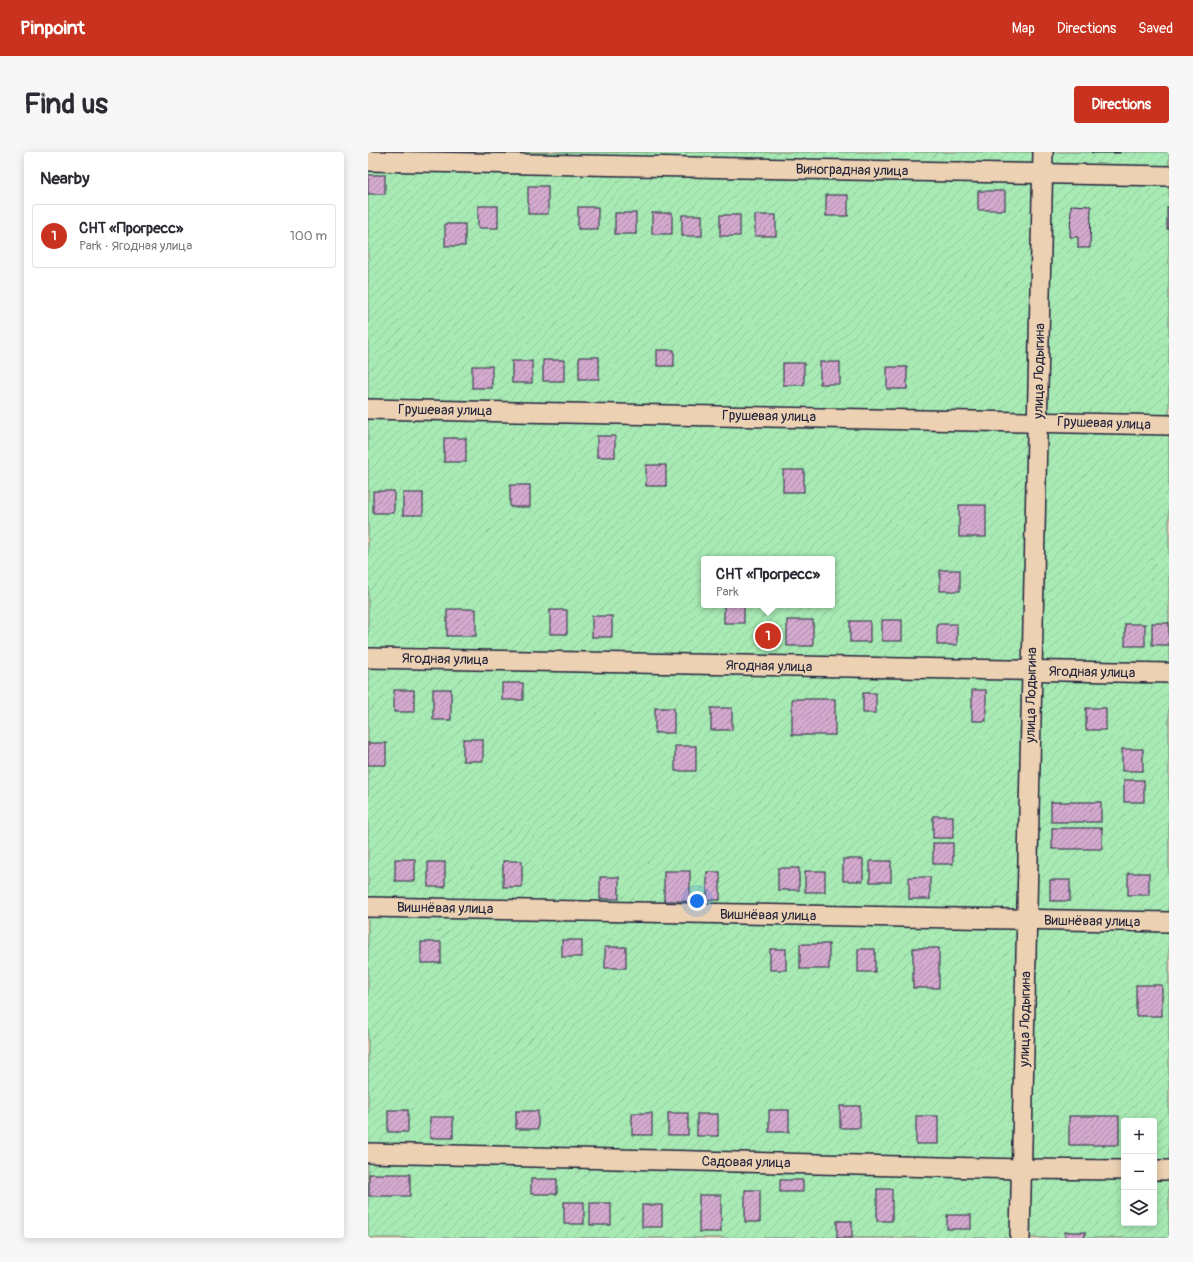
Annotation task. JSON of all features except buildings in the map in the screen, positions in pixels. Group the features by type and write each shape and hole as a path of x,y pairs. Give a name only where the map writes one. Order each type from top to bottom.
{"street":[{"name":"улица Лодыгина","path":"1020,1238 1028,920 1043,152"},
{"name":"Виноградная улица","path":"368,161 1169,176"},
{"name":"Грушевая улица","path":"368,409 1038,421 1169,425"},
{"name":"Ягодная улица","path":"368,658 1169,673"},
{"name":"Вишнёвая улица","path":"368,907 1169,922"},
{"name":"Садовая улица","path":"368,1153 1022,1169 1121,1170"},
{"path":"1157,1170 1169,1170"}],"green space":[{"path":"368,152 1169,152 1169,1238 368,1238"}],"place":[{"name":"СНТ «Прогресс»","path":"768,636"}]}
